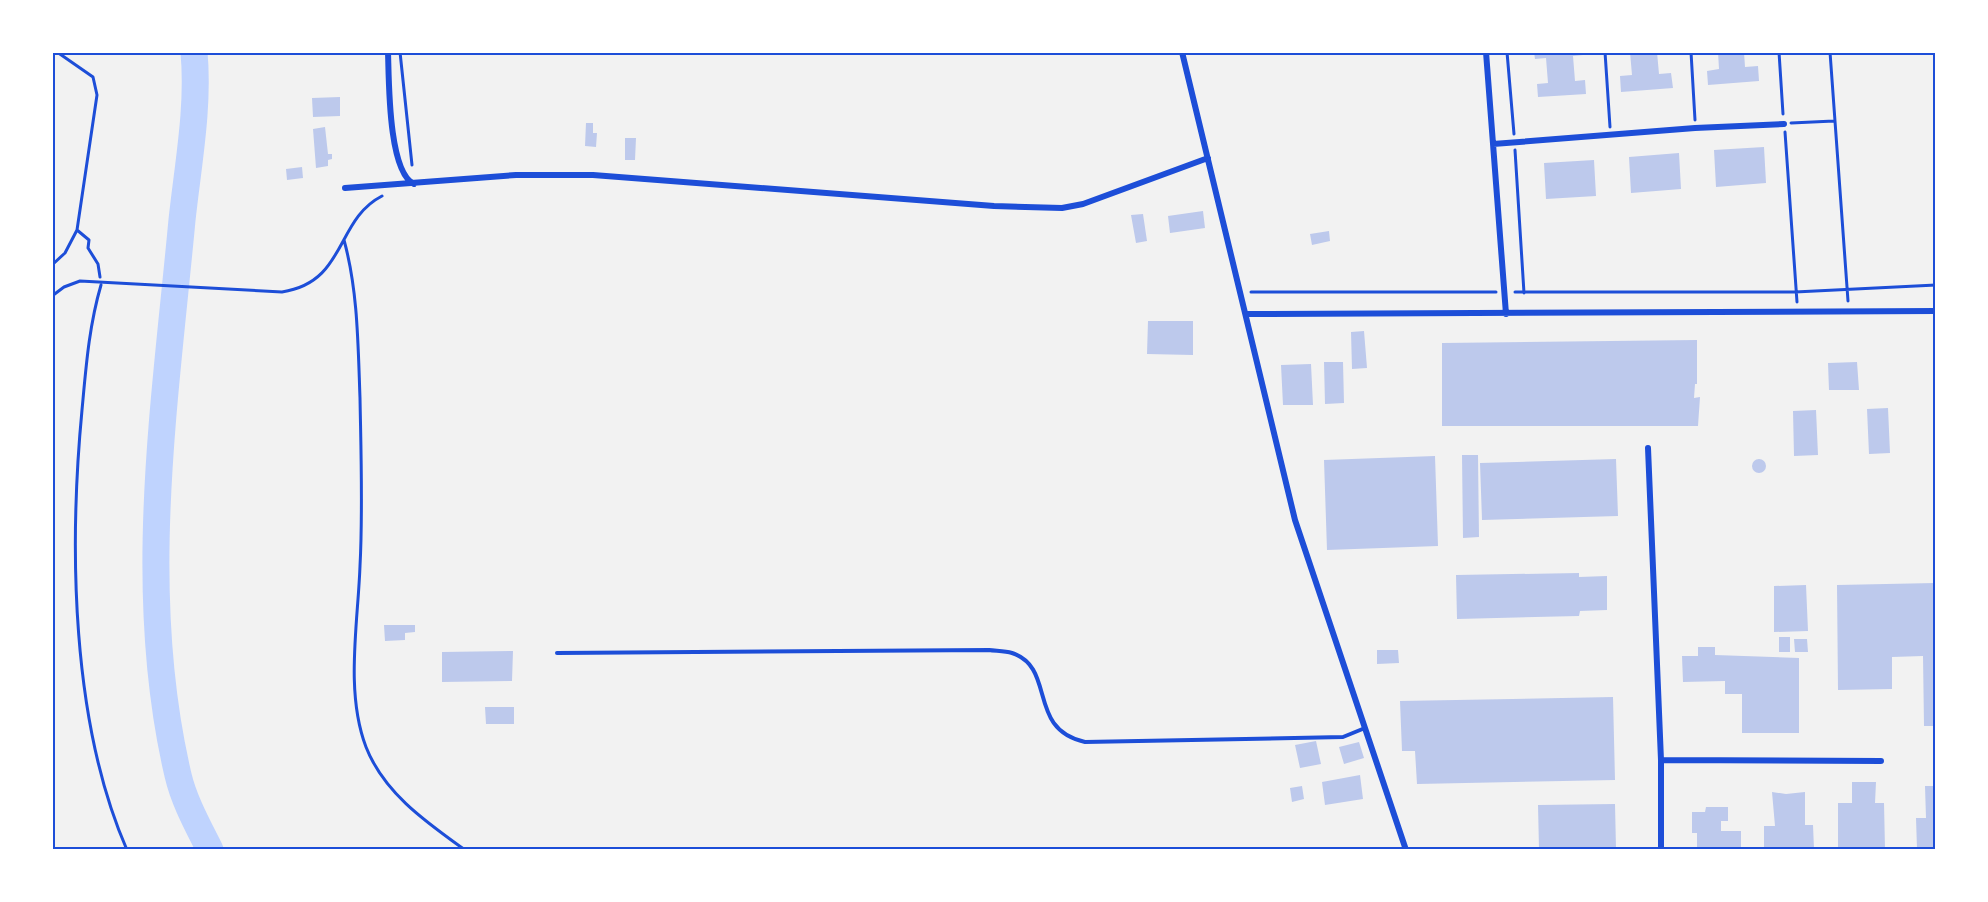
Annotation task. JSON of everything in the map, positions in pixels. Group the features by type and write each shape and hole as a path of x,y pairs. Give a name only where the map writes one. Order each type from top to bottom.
{"street":[{"path":"388,52 397,156 404,176 415,185"},
{"path":"1182,52 1238,292 1246,314 1295,520 1406,849"},
{"path":"1486,52 1506,314"},
{"path":"1493,144 1695,128 1784,124"},
{"path":"345,188 415,185 516,175 592,175 1053,209 1083,204 1208,158"},
{"path":"1246,314 1935,311"},
{"path":"1648,448 1660,760 1661,849"},
{"path":"1660,760 1881,761"}],"lane":[{"path":"557,653 989,650 1012,653 1026,661 1042,692 1050,720 1058,730 1077,740 1343,737 1366,728"}],"path":[{"path":"52,266 66,253 77,230 97,95 93,76 57,52"},
{"path":"400,52 415,185"},
{"path":"1508,52 1524,293"},
{"path":"1605,52 1611,135"},
{"path":"1691,52 1695,128"},
{"path":"1779,52 1795,292"},
{"path":"1830,52 1850,311"},
{"path":"1784,124 1834,121"},
{"path":"52,296 64,287 80,281 282,291 306,285 334,260 365,206 387,194"},
{"path":"77,230 89,240 88,248 98,264 100,277"},
{"path":"344,240 352,268 358,341 361,546 356,696 360,724 366,747 393,790 417,814 465,849"},
{"path":"101,285 90,322 78,447 75,547 79,646 97,751 115,821 127,849"},
{"path":"1238,292 1795,292 1935,285"}],"building":[{"path":"1534,52 1583,52 1583,55 1573,56 1575,81 1585,80 1586,94 1538,97 1537,84 1548,83 1546,58 1535,59"},
{"path":"1630,52 1657,52 1659,74 1671,73 1673,88 1621,92 1620,76 1632,75"},
{"path":"1718,52 1744,52 1745,67 1758,66 1759,81 1708,85 1707,71 1719,69"},
{"path":"340,97 340,116 313,117 312,98"},
{"path":"586,123 593,123 593,133 597,133 596,147 585,146"},
{"path":"325,127 328,154 332,154 332,159 328,160 328,166 316,168 313,129"},
{"path":"625,138 636,138 635,160 625,160"},
{"path":"1764,147 1766,183 1716,187 1714,150"},
{"path":"1679,153 1681,189 1631,193 1629,157"},
{"path":"1594,160 1596,196 1546,199 1544,163"},
{"path":"302,167 303,178 287,180 286,169"},
{"path":"1203,211 1205,228 1170,233 1168,216"},
{"path":"1143,214 1147,241 1136,243 1131,215"},
{"path":"1329,231 1330,241 1312,245 1310,234"},
{"path":"1148,321 1193,321 1193,355 1147,354"},
{"path":"1364,331 1367,368 1352,369 1351,332"},
{"path":"1697,340 1697,384 1695,384 1694,398 1700,397 1698,426 1442,426 1442,343"},
{"path":"1324,362 1343,362 1344,403 1325,404"},
{"path":"1857,362 1859,390 1829,390 1828,363"},
{"path":"1311,364 1313,405 1283,405 1281,365"},
{"path":"1888,408 1890,453 1869,454 1867,409"},
{"path":"1816,410 1818,455 1794,456 1793,411"},
{"path":"1462,455 1478,455 1479,537 1463,538"},
{"path":"1435,456 1438,546 1327,550 1324,460"},
{"path":"1616,459 1618,516 1482,520 1480,463"},
{"path":"1759,459 1764,461 1766,466 1764,471 1759,473 1754,471 1752,466 1754,461"},
{"path":"1579,573 1579,577 1607,576 1607,610 1580,611 1579,616 1457,619 1456,575"},
{"path":"1935,583 1935,726 1924,726 1923,656 1892,657 1892,689 1838,690 1837,585"},
{"path":"1806,585 1808,631 1774,632 1774,586"},
{"path":"384,625 415,625 415,632 405,633 405,640 385,641"},
{"path":"1779,637 1790,637 1790,652 1779,652"},
{"path":"1794,639 1807,639 1808,652 1795,652"},
{"path":"1698,647 1715,647 1715,655 1799,658 1799,733 1742,733 1742,694 1725,694 1725,681 1683,682 1682,656 1698,656"},
{"path":"1377,650 1398,650 1399,663 1377,664"},
{"path":"513,651 512,681 442,682 442,652"},
{"path":"1613,697 1615,780 1417,784 1415,751 1402,751 1400,701"},
{"path":"485,707 514,707 514,724 486,724"},
{"path":"1316,741 1321,764 1300,768 1295,745"},
{"path":"1359,742 1364,758 1344,764 1339,747"},
{"path":"1360,775 1363,799 1325,805 1322,782"},
{"path":"1852,782 1876,782 1875,803 1884,803 1885,849 1838,849 1838,803 1852,803"},
{"path":"1302,786 1304,799 1292,802 1290,788"},
{"path":"1925,786 1935,786 1935,849 1917,849 1916,818 1926,818"},
{"path":"1772,792 1786,794 1805,792 1805,825 1813,825 1814,849 1764,849 1764,826 1775,826"},
{"path":"1615,804 1616,849 1539,849 1538,805"},
{"path":"1706,807 1728,807 1728,821 1721,821 1721,831 1741,831 1741,849 1697,849 1697,833 1692,833 1692,812 1705,812"}],"waterway":[{"path":"194,52 194,115 162,428 157,497 156,567 158,637 165,706 178,775 196,823 210,850"}]}
